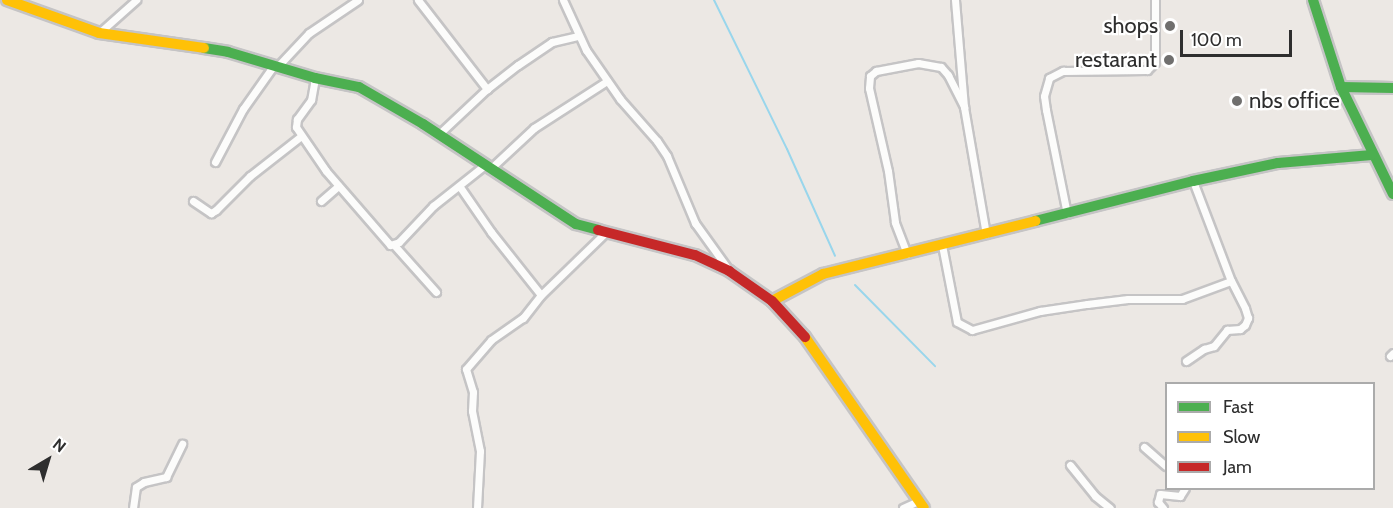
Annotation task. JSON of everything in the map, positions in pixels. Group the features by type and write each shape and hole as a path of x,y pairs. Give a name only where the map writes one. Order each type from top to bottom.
{"main road":[{"path":"7,0 99,33 190,45 358,87 438,134 576,224 695,255 729,271 772,301 831,369 921,504"},
{"path":"1313,0 1341,87 1372,155 1393,194"},
{"path":"1341,87 1393,88"},
{"path":"772,301 823,274 1193,181 1278,163 1372,155"}],"street":[{"path":"99,33 136,0"},
{"path":"215,162 243,109 276,65 309,33 358,0"},
{"path":"418,0 460,52 486,89"},
{"path":"562,0 577,36 607,81 657,141 675,174 695,223 729,271"},
{"path":"955,0 955,25 964,107 986,234"},
{"path":"1067,214 1044,96 1049,78 1064,71 1147,70 1155,62 1155,0"},
{"path":"438,134 486,89 552,42 577,36"},
{"path":"907,254 895,222 888,171 869,88 870,76 876,71 918,63 941,67 948,75 964,107"},
{"path":"315,78 311,100 295,123 301,136 338,186 390,245 394,244 436,292"},
{"path":"394,244 433,206 488,167 534,128 607,81"},
{"path":"193,201 211,213 216,210 250,176 301,136"},
{"path":"1186,361 1204,349 1214,346 1227,330 1240,329 1248,318 1193,181"},
{"path":"321,201 338,186"},
{"path":"460,186 541,295"},
{"path":"477,508 480,451 472,411 473,392 466,369 491,340 532,309 541,295 606,232"},
{"path":"942,245 957,322 972,330 1040,311 1087,304 1128,299 1148,301 1182,299 1232,282"},
{"path":"134,508 136,487 144,482 166,477 182,444"},
{"path":"1144,447 1165,464"},
{"path":"1070,465 1095,496 1110,508"},
{"path":"1163,508 1158,502 1160,494 1180,496 1184,490"},
{"path":"903,508 921,504"}],"waterway":[{"path":"714,0 787,149 835,256"},
{"path":"855,285 935,366"}],"traffic: fast":[{"path":"1313,0 1341,87 1393,194"},
{"path":"204,48 228,52 315,78 359,87 423,124 576,224 598,230"},
{"path":"1341,87 1393,88"},
{"path":"1035,221 1193,181 1278,163 1372,155"}],"traffic: slow":[{"path":"7,0 99,33 204,48"},
{"path":"772,301 823,274 1035,221"},
{"path":"805,337 924,508"}],"traffic: jam":[{"path":"598,230 695,255 729,271 772,301 805,337"}],"place":[{"name":"shops","path":"1170,26"},
{"name":"restarant","path":"1169,60"},
{"name":"nbs office","path":"1237,101"}]}
